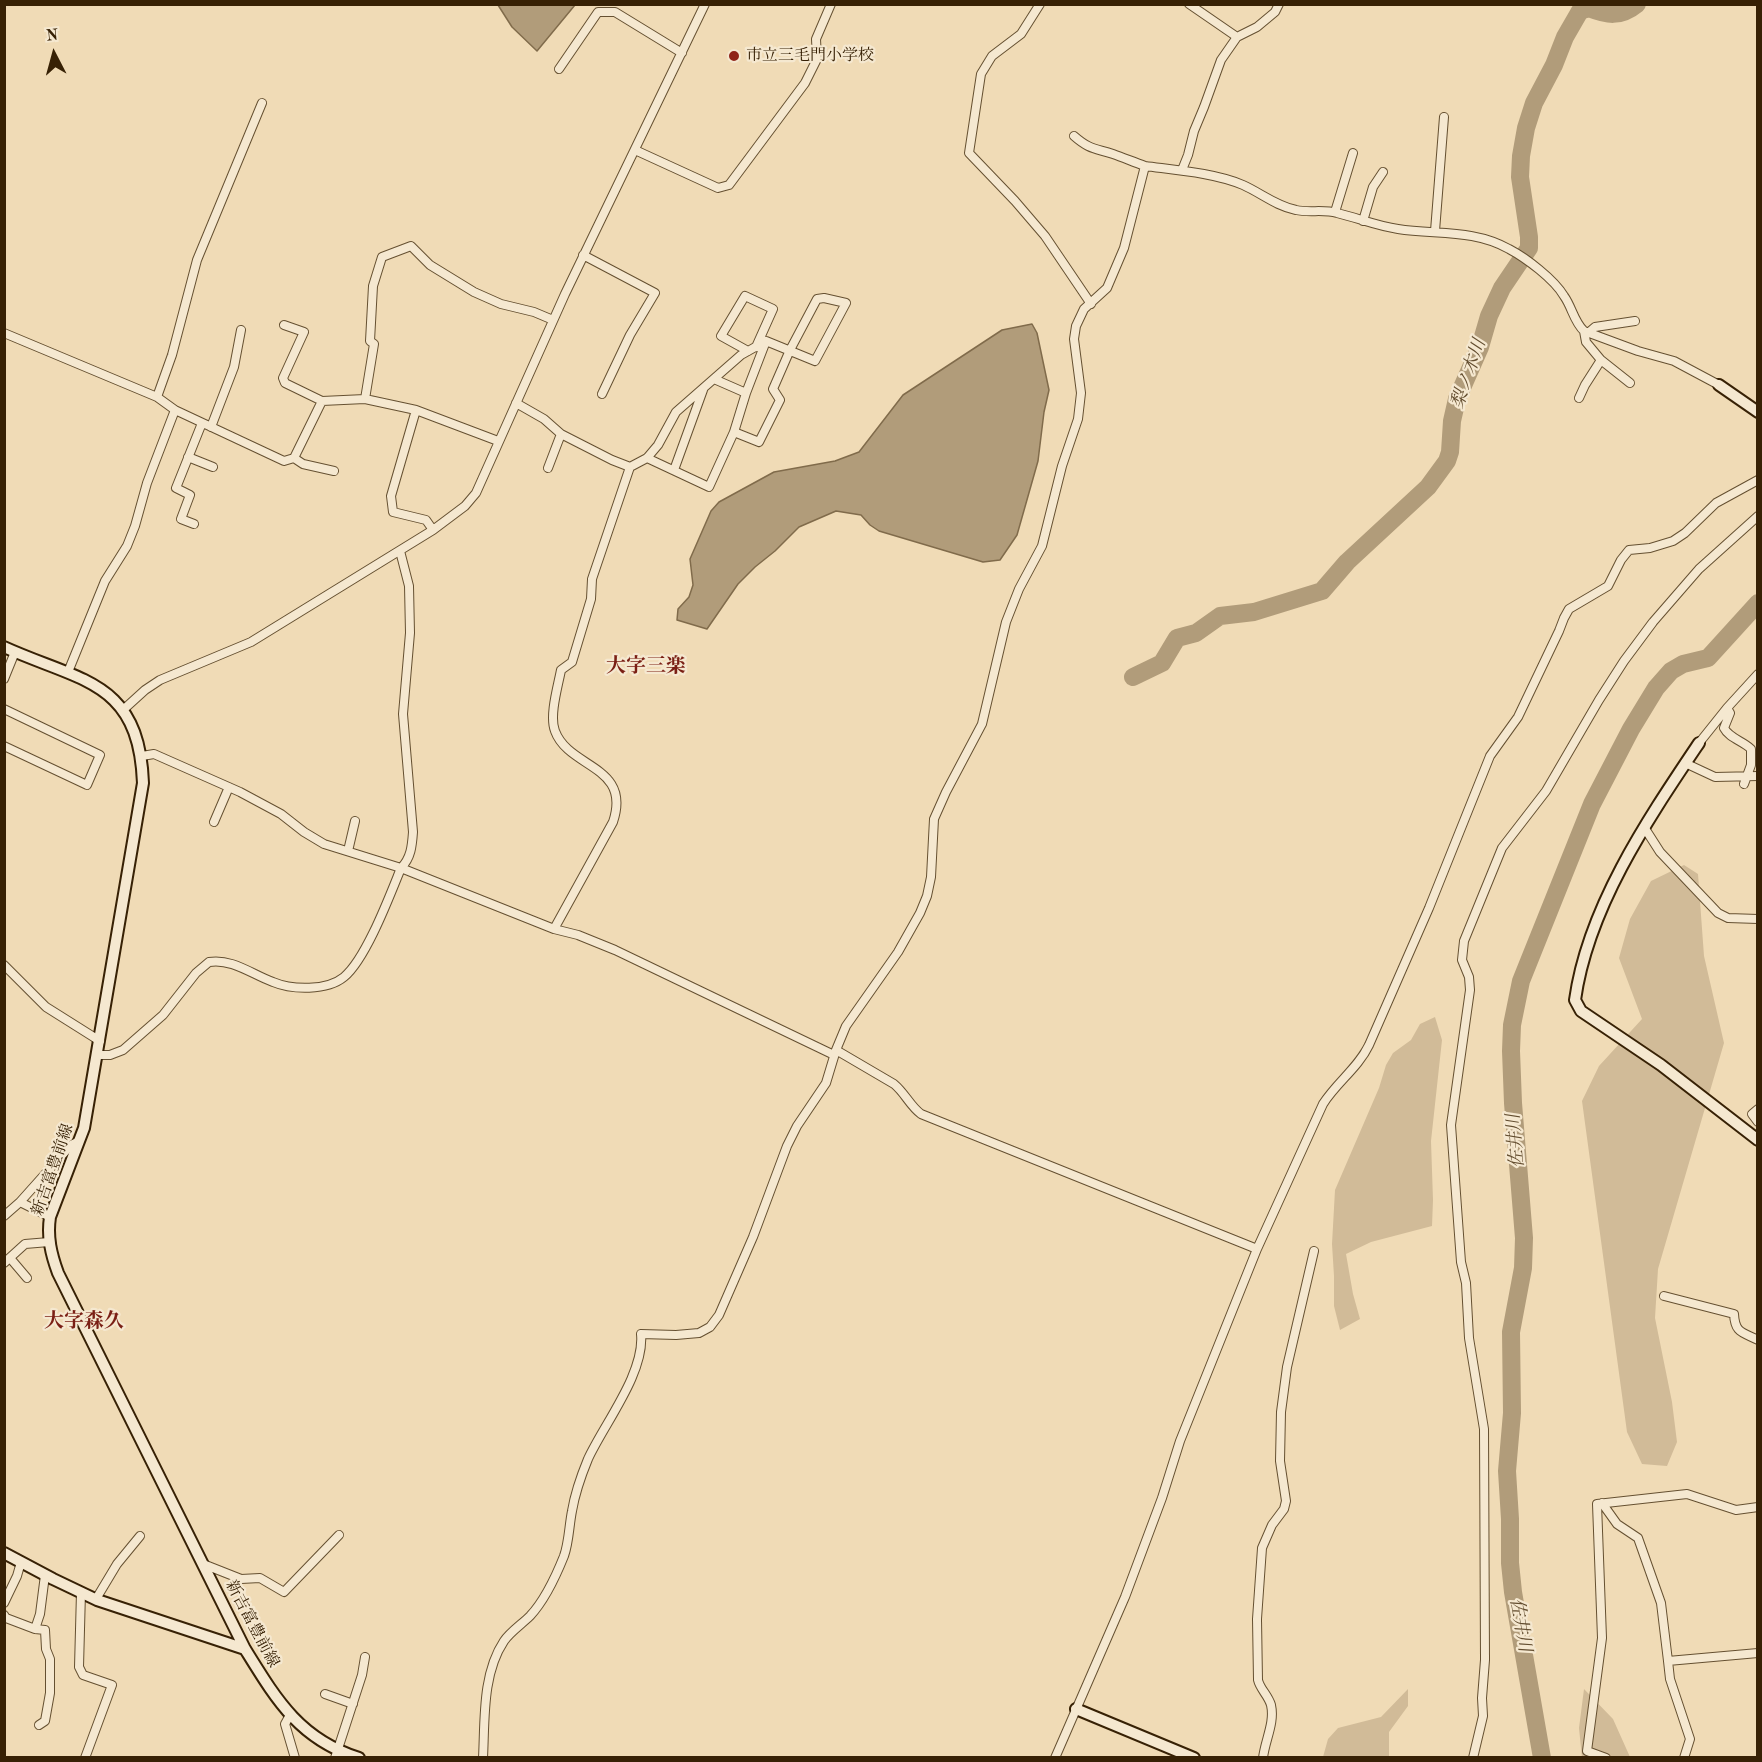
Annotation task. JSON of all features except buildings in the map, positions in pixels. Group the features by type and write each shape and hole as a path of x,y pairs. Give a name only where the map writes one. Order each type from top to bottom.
{"main road":[{"path":"1719,386 1758,412"},
{"name":"新吉富豊前線","path":"10,650 68,672 100,688 123,710 134,731 142,756 143,783 98,1055 84,1128 50,1217 51,1253 58,1273 245,1649 278,1702 290,1714 337,1754 359,1758"},
{"path":"1699,743 1644,827 1607,899 1589,942 1576,1004 1581,1011 1661,1065 1758,1140"},
{"path":"4,1553 96,1599 245,1649"},
{"path":"1076,1709 1194,1758"}],"street":[{"path":"123,710 160,680 251,642 433,530 465,506 476,493 553,320 705,4"},
{"path":"635,150 718,188 729,185 805,83 817,59 816,39 831,4"},
{"path":"1040,4 1021,34 992,57 981,74 969,153 1045,236 1091,304"},
{"path":"1189,4 1237,37"},
{"path":"1182,170 1221,60 1237,37 1257,27 1275,12 1279,4"},
{"path":"559,69 598,12 615,12 682,53"},
{"path":"157,397 172,355 197,260 262,103"},
{"path":"1435,231 1444,117"},
{"path":"1074,136 1084,145 1097,151 1110,153 1145,166 1182,170 1242,185 1273,202 1296,210 1335,212 1399,229 1456,232 1494,241 1511,250 1544,274 1564,295 1579,326 1586,332 1674,361 1719,386"},
{"path":"1335,212 1353,153"},
{"path":"483,1758 490,1673 504,1641 531,1615 543,1599 558,1570 566,1550 575,1493 589,1458 622,1398 641,1351 641,1334 699,1333 710,1328 719,1315 753,1237 787,1146 797,1126 826,1083 846,1026 906,938 927,896 931,877 934,819 982,724 1006,622 1016,595 1042,546 1062,466 1078,419 1081,393 1075,332 1084,309 1107,288 1124,248 1145,166"},
{"path":"1363,221 1373,187 1383,172"},
{"path":"365,399 374,344 369,341 373,286 382,257 411,246 430,265 474,292 501,304 534,312 553,320"},
{"path":"584,255 655,293 630,335 602,394"},
{"path":"745,296 773,309 752,349 721,336 745,296"},
{"path":"734,432 759,442 780,400 773,389 790,350 817,299 824,297 846,303 815,361 790,350 766,341"},
{"path":"1586,332 1595,327 1635,321"},
{"path":"284,325 304,332 283,378 285,383 322,402 365,399 416,410 498,441"},
{"path":"211,427 234,368 241,330"},
{"path":"1586,332 1586,342 1601,360 1630,383"},
{"path":"4,333 157,397 175,410 284,461 294,458 322,402"},
{"path":"554,929 613,822 617,807 615,792 606,776 566,748 555,732 554,722 555,701 561,670 572,662 591,598 592,579 630,467 647,458 658,445 676,412 741,355 766,341"},
{"path":"647,458 710,487 734,432 766,341"},
{"path":"1579,398 1601,360"},
{"path":"714,379 746,393"},
{"path":"674,470 704,389"},
{"path":"516,403 544,419 561,434 630,467"},
{"path":"68,672 105,581 127,546 147,483 175,410"},
{"path":"416,410 391,496 393,512 426,520 433,530"},
{"path":"194,524 181,519 190,495 176,488 202,423"},
{"path":"548,468 561,434"},
{"path":"188,457 213,467"},
{"path":"294,458 303,464 333,471"},
{"path":"1055,1758 1125,1597 1162,1498 1180,1441 1257,1249 1323,1104 1332,1089 1362,1059 1369,1045 1429,908 1490,756 1518,717 1567,612 1608,586 1621,560 1629,550 1650,548 1673,540 1685,533 1716,503 1758,480"},
{"path":"1473,1758 1483,1716 1485,1660 1484,1429 1469,1338 1451,1125 1470,990 1469,977 1462,960 1464,941 1502,848 1546,791 1578,734 1624,661 1681,588 1758,516"},
{"path":"98,1055 110,1055 123,1050 162,1015 196,973 209,962 232,964 272,982 303,989 338,981 352,968 380,920 401,868 407,861 413,832 403,714 410,633 410,594 400,550"},
{"path":"4,679 10,650"},
{"path":"1699,743 1726,708 1758,674"},
{"path":"1726,708 1730,713 1724,728 1726,732 1746,743 1751,749 1751,765 1745,780"},
{"path":"4,709 100,755 87,785 4,746"},
{"path":"142,756 154,754 229,787 281,814 324,844 401,868 554,929 578,935 615,950 835,1053 894,1084 921,1114 1257,1249"},
{"path":"1686,763 1715,777 1745,780 1758,776"},
{"path":"214,822 229,787"},
{"path":"348,851 356,821"},
{"path":"1644,827 1660,852 1718,914 1728,918 1758,919"},
{"path":"4,965 46,1007 100,1041"},
{"path":"1758,1110 1752,1114 1758,1122"},
{"path":"4,1216 20,1202 71,1145 79,1140"},
{"path":"20,1202 50,1217"},
{"path":"27,1278 7,1261 25,1244 49,1242"},
{"path":"1263,1758 1272,1711 1269,1699 1259,1686 1258,1680 1257,1645 1262,1548 1267,1535 1281,1515 1286,1501 1280,1461 1281,1412 1287,1368 1314,1251"},
{"path":"1664,1296 1734,1314 1734,1325 1738,1330 1758,1340"},
{"path":"1606,1758 1587,1751 1602,1638 1597,1504 1687,1494 1736,1510 1758,1507"},
{"path":"1602,1503 1617,1524 1638,1538 1661,1603 1670,1680 1690,1739 1684,1758"},
{"path":"203,1564 241,1579 260,1578 284,1592 339,1535"},
{"path":"96,1599 117,1564 140,1536"},
{"path":"4,1602 21,1562"},
{"path":"35,1629 40,1614 45,1575"},
{"path":"81,1593 79,1667 83,1675 112,1685 85,1758"},
{"path":"4,1615 6,1618 35,1629 45,1630 46,1649 50,1659 50,1693 45,1721 39,1725"},
{"path":"1668,1660 1758,1653"},
{"path":"337,1754 365,1657"},
{"path":"325,1694 353,1704"},
{"path":"290,1714 285,1724 295,1758"}],"shaded area":[{"path":"498,5 575,5 537,51 512,27"},
{"path":"1032,324 1037,333 1049,390 1038,461 1017,535 1000,560 983,562 879,531 861,515 836,511 799,527 755,567 738,584 707,629 677,620 678,609 689,597 693,585 690,559 711,511 719,502 774,472 835,461 859,452 903,395 1002,330"},
{"path":"1684,865 1698,874 1704,956 1724,1043 1658,1269 1655,1318 1672,1402 1677,1442 1667,1466 1642,1464 1627,1432 1582,1101 1599,1066 1642,1019 1619,958 1630,919 1651,881"},
{"path":"1435,1017 1442,1040 1431,1141 1432,1226 1371,1242 1346,1254 1360,1319 1340,1330 1334,1306 1332,1244 1335,1190 1379,1088 1386,1065 1393,1053 1411,1040 1420,1024"},
{"path":"1408,1689 1408,1706 1389,1732 1389,1757 1323,1757 1328,1739 1338,1728 1381,1717"},
{"path":"1584,1689 1613,1719 1630,1757 1582,1758 1579,1728"}],"waterway":[{"name":"梨ノ木川","path":"1133,677 1162,663 1177,638 1196,633 1220,616 1254,612 1322,591 1347,562 1428,487 1447,461 1457,399 1480,347 1489,316 1502,288 1529,248 1520,177 1526,128 1534,103 1580,11 1589,8 1613,14 1625,12 1637,4"},
{"name":"佐井川","path":"1542,1758 1510,1563 1507,1471 1512,1413 1511,1332 1523,1268 1524,1238 1513,1103 1512,1025 1521,981 1592,804 1631,729 1656,688 1671,671 1683,664 1708,658 1758,603"}],"place":[{"name":"市立三毛門小学校","path":"734,56"}],"district":[{"name":"大字三楽","path":"646,667"},
{"name":"大字森久","path":"84,1322"}]}
